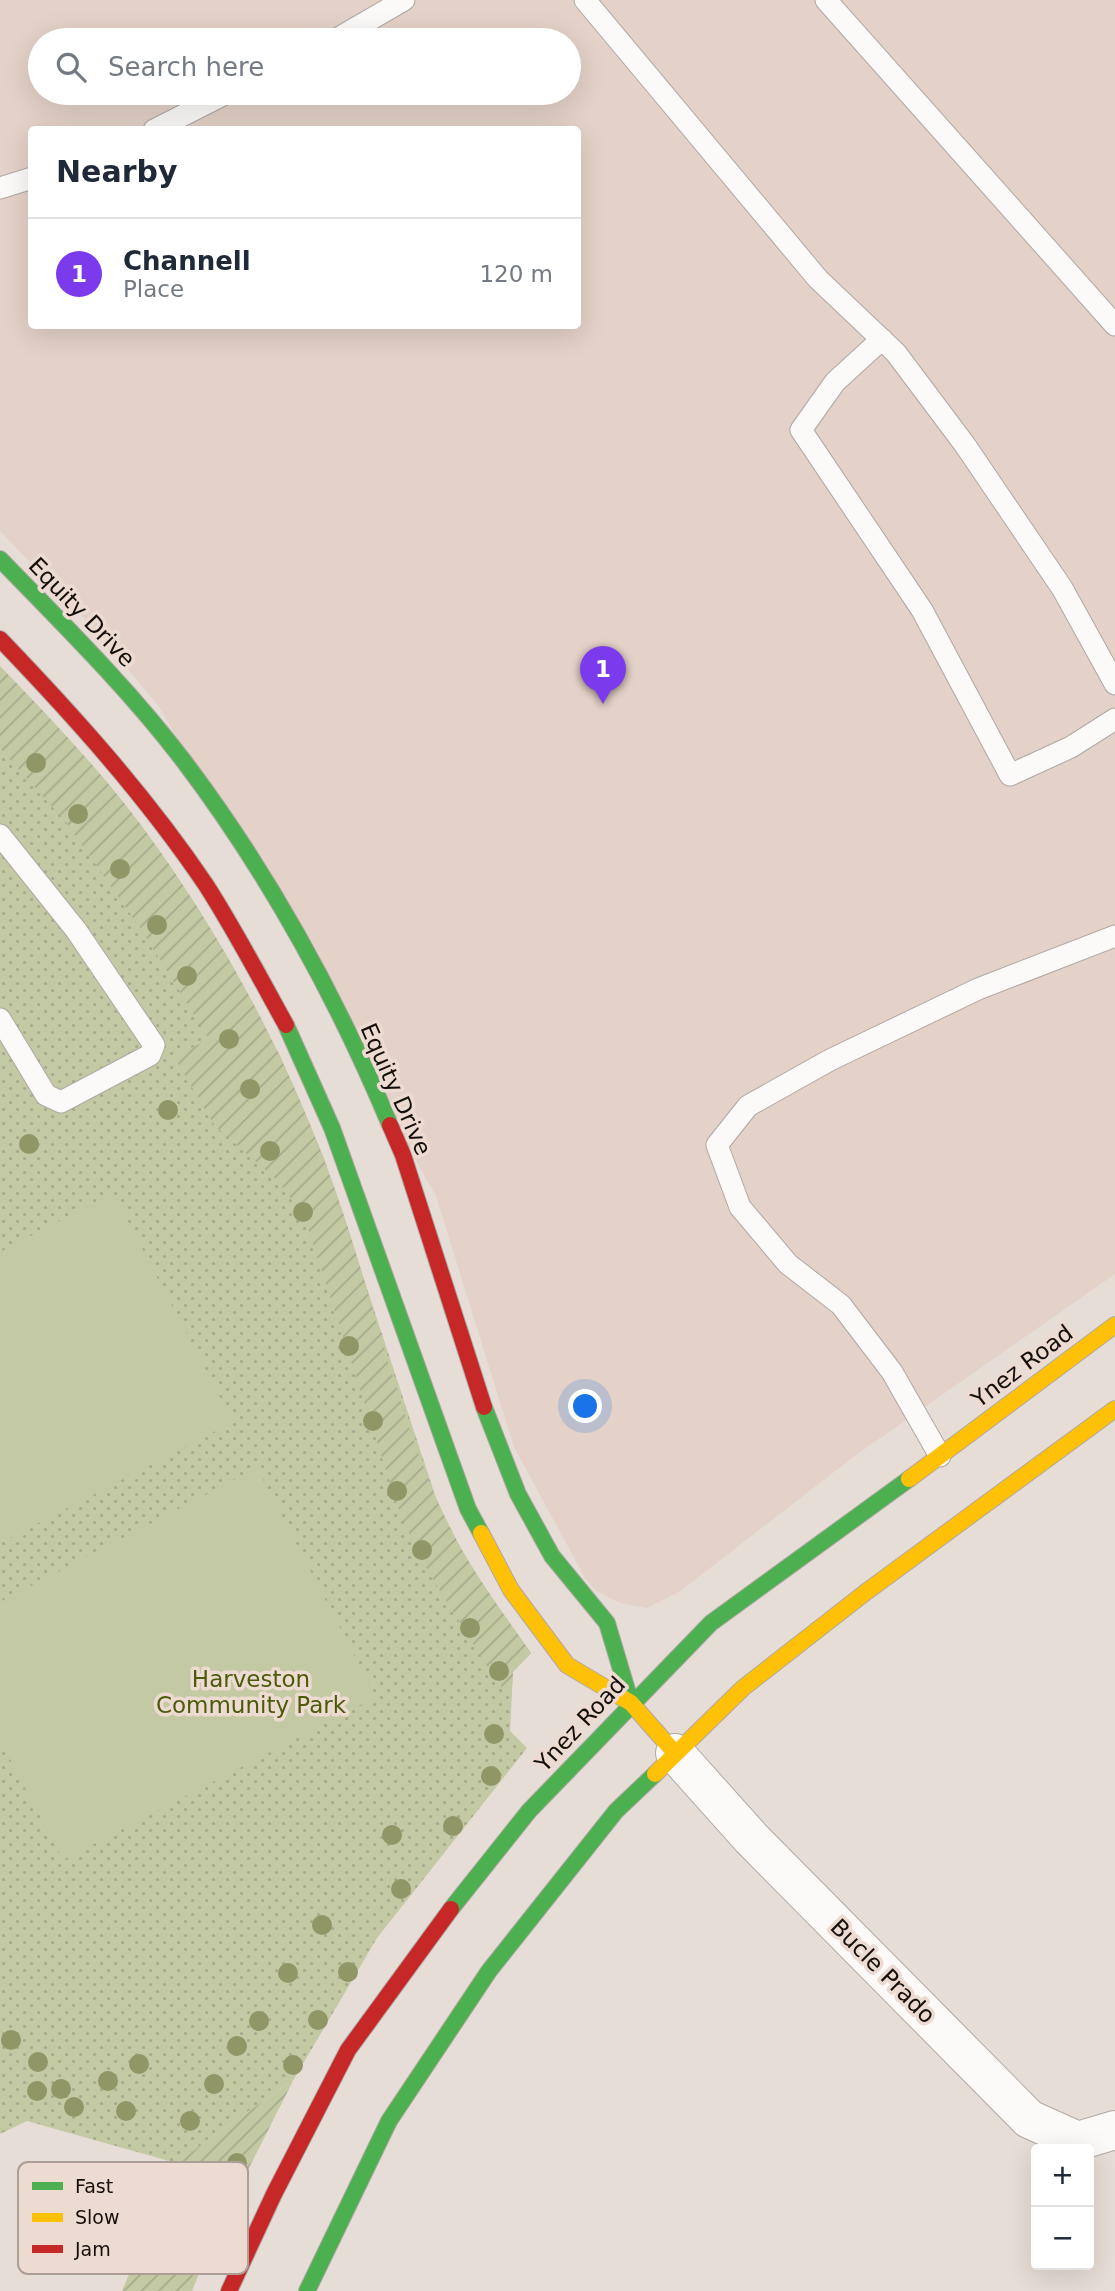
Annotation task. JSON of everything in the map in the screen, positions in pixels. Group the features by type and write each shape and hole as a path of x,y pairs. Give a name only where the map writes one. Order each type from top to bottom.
{"street":[{"name":"Equity Drive","path":"0,559 113,676 182,760 239,839 294,930 371,1079 403,1155 472,1375 518,1494 552,1556 607,1623 631,1703"},
{"name":"Equity Drive","path":"0,639 78,721 157,819 206,886 296,1044 332,1128 468,1509 511,1590 567,1665 631,1703 675,1753"},
{"name":"Ynez Road","path":"248,2250 348,2050 432,1932 529,1811 711,1623 1115,1325"},
{"path":"307,2291 390,2121 489,1971 616,1811 744,1688 855,1600 1115,1409"},
{"name":"Bucle Prado","path":"675,1753 751,1838 1029,2119 1078,2141 1115,2130"},
{"name":"Ynez Road","path":"229,2291 237,2274"}],"lane":[{"path":"356,28 404,0"},
{"path":"585,0 818,279 896,354 965,445 1047,566 1115,684"},
{"path":"826,0 1115,324"},
{"path":"162,126 203,105"},
{"path":"0,188 28,179"},
{"path":"882,340 835,382 801,430 922,610 1010,775 1071,747 1115,719"},
{"path":"0,835 76,930 154,1045 150,1055 61,1102 46,1095 0,1019"},
{"path":"940,1456 892,1372 841,1305 788,1264 740,1207 716,1145 748,1106 830,1060 978,989 1115,936"}],"shaded area":[{"path":"0,0 1115,0 1115,1274 856,1455 679,1592 647,1608 620,1603 596,1591 585,1578 514,1447 436,1196 160,708 100,635 0,531"}],"green space":[{"name":"Harveston Community Park","path":"0,666 279,1053 324,1158 436,1498 469,1566 531,1653 513,1672 510,1731 527,1748 377,1938 294,2079 177,2162 27,2121 0,2134"},
{"path":"0,666 82,753 139,823 206,920 270,1036 307,1116 339,1199 391,1371 436,1498 467,1559 531,1653 513,1672 512,1688 504,1689 497,1682 429,1573 401,1516 304,1216 277,1180 215,1126 174,1057 209,1039 141,929 65,821 0,748"},
{"path":"113,1193 233,1422 0,1543 0,1252"},
{"path":"257,1468 376,1697 63,1860 0,1740 0,1602"},
{"path":"294,2079 248,2170 248,2162 177,2162"},
{"path":"129,2274 199,2274 192,2291 122,2291"}],"traffic: fast":[{"path":"0,559 140,707 214,802 298,936 347,1029 390,1125"},
{"path":"286,1025 332,1128 468,1509 481,1533"},
{"path":"484,1407 518,1494 552,1556 607,1623 631,1703"},
{"path":"451,1909 529,1811 711,1623 909,1479"},
{"path":"307,2291 389,2121 489,1971 616,1811 655,1774"}],"traffic: slow":[{"path":"909,1479 1115,1325"},
{"path":"655,1774 743,1688 866,1592 1115,1409"},
{"path":"481,1533 511,1590 567,1665 631,1703 675,1753"}],"traffic: jam":[{"path":"0,639 108,758 183,852 227,919 286,1025"},
{"path":"390,1125 403,1155 484,1407"},
{"path":"248,2250 348,2050 451,1909"},
{"path":"229,2291 237,2274"}],"place":[{"name":"Channell","path":"603,704"}]}
